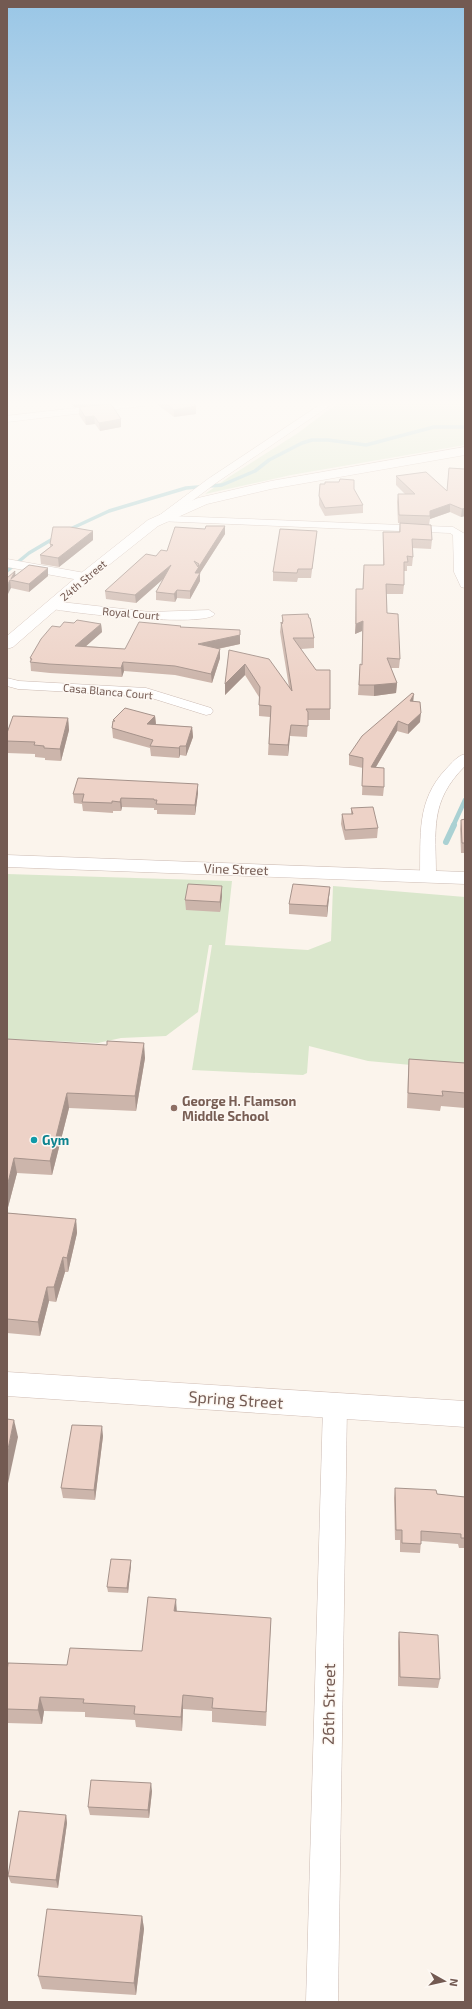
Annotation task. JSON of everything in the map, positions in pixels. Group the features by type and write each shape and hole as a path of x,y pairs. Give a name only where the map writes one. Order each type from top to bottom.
{"main road":[{"name":"24th Street","path":"7,644 85,577 153,523 203,501 222,496"},
{"name":"Vine Street","path":"7,861 465,878"},
{"name":"Spring Street","path":"7,1384 465,1414"}],"street":[{"path":"162,519 193,496"},
{"path":"162,519 454,530 458,534 460,572 465,584"},
{"path":"7,563 85,577"},
{"name":"Royal Court","path":"52,605 155,616 209,614"},
{"name":"Casa Blanca Court","path":"7,682 18,685 146,692 206,711"},
{"path":"428,876 431,808 437,791 447,776 465,758"},
{"name":"26th Street","path":"322,2002 335,1406"}],"green space":[{"path":"7,874 232,881 225,945 308,950 331,941 333,886 465,897 465,1070 368,1061 309,1046 307,1073 303,1075 192,1070 212,945 209,945 198,1012 166,1036 121,1038 98,1043 7,1039"}],"building":[{"path":"319,496 358,496 363,505 325,508"},
{"path":"398,496 465,496 465,508 462,509 450,504 430,511 430,516 399,515"},
{"path":"400,523 431,525 432,540 412,539 413,557 407,556 408,562 404,562 404,585 386,584 387,613 398,614 400,659 387,658 397,683 359,685 360,664 362,665 363,621 356,624 356,589 363,589 364,565 384,565 383,532 400,532"},
{"path":"206,526 225,526 195,573 200,573 190,591 177,590 174,594 156,592 171,565 135,595 105,591 146,554 156,556 161,550 167,551 175,527 205,529"},
{"path":"53,527 70,527 93,531 58,558 40,555 53,545 50,544"},
{"path":"280,529 317,531 312,569 298,569 297,573 273,572"},
{"path":"29,565 48,568 29,584 10,580 7,586 7,578 15,571 11,579"},
{"path":"308,614 314,638 293,638 316,670 330,670 330,709 306,709 308,712 308,726 291,725 288,745 269,744 271,706 259,705 260,687 245,664 225,684 229,650 269,659 292,691 281,622 282,624 282,615"},
{"path":"77,620 101,624 75,646 125,649 139,622 181,626 180,627 240,630 240,635 198,644 220,649 211,674 175,666 123,662 121,668 30,662 32,659 30,658 41,639 52,626 60,627 64,622 74,623"},
{"path":"412,693 414,694 410,701 420,702 421,713 408,725 398,721 371,767 384,768 384,787 362,786 363,758 349,755 362,736"},
{"path":"125,708 155,716 147,724 192,727 186,746 180,746 179,748 150,746 153,740 112,728 113,721 115,721 113,720"},
{"path":"13,716 68,718 60,749 44,748 44,746 34,745 35,742 7,741 7,733"},
{"path":"78,778 198,784 195,805 156,804 157,800 154,799 121,798 120,802 112,801 112,803 82,802 84,794 73,794"},
{"path":"373,807 378,828 345,830 342,814 353,814 351,808"},
{"path":"465,819 465,843 462,843 461,820"},
{"path":"188,884 222,886 220,902 185,900"},
{"path":"293,884 330,887 327,906 289,904"},
{"path":"7,1039 107,1045 107,1041 144,1043 135,1096 67,1093 50,1161 14,1158 7,1187"},
{"path":"409,1059 465,1063 465,1093 442,1091 443,1096 408,1093"},
{"path":"7,1213 76,1219 67,1258 63,1257 54,1287 47,1287 38,1322 7,1319"},
{"path":"7,1419 14,1420 7,1454"},
{"path":"72,1425 102,1426 94,1490 61,1488"},
{"path":"395,1488 436,1490 437,1494 465,1497 465,1538 461,1538 461,1534 421,1531 421,1544 402,1543 402,1530 396,1530"},
{"path":"111,1559 131,1560 127,1588 107,1587"},
{"path":"148,1597 176,1599 174,1611 271,1618 266,1712 212,1708 213,1698 183,1695 181,1717 134,1714 135,1706 83,1703 84,1699 40,1697 38,1710 7,1709 8,1663 67,1665 70,1648 142,1651"},
{"path":"399,1632 438,1635 440,1679 400,1677"},
{"path":"91,1780 151,1783 148,1810 88,1807"},
{"path":"19,1811 66,1815 56,1880 8,1876"},
{"path":"47,1909 142,1916 134,1983 38,1976"}],"waterway":[{"path":"66,531 109,511 160,496"},
{"path":"7,571 29,553 56,537"},
{"path":"453,826 465,800"},
{"path":"446,842 454,825"}],"place":[{"name":"George H. Flamson Middle School","path":"174,1108"},
{"name":"Gym","path":"34,1140"}]}
